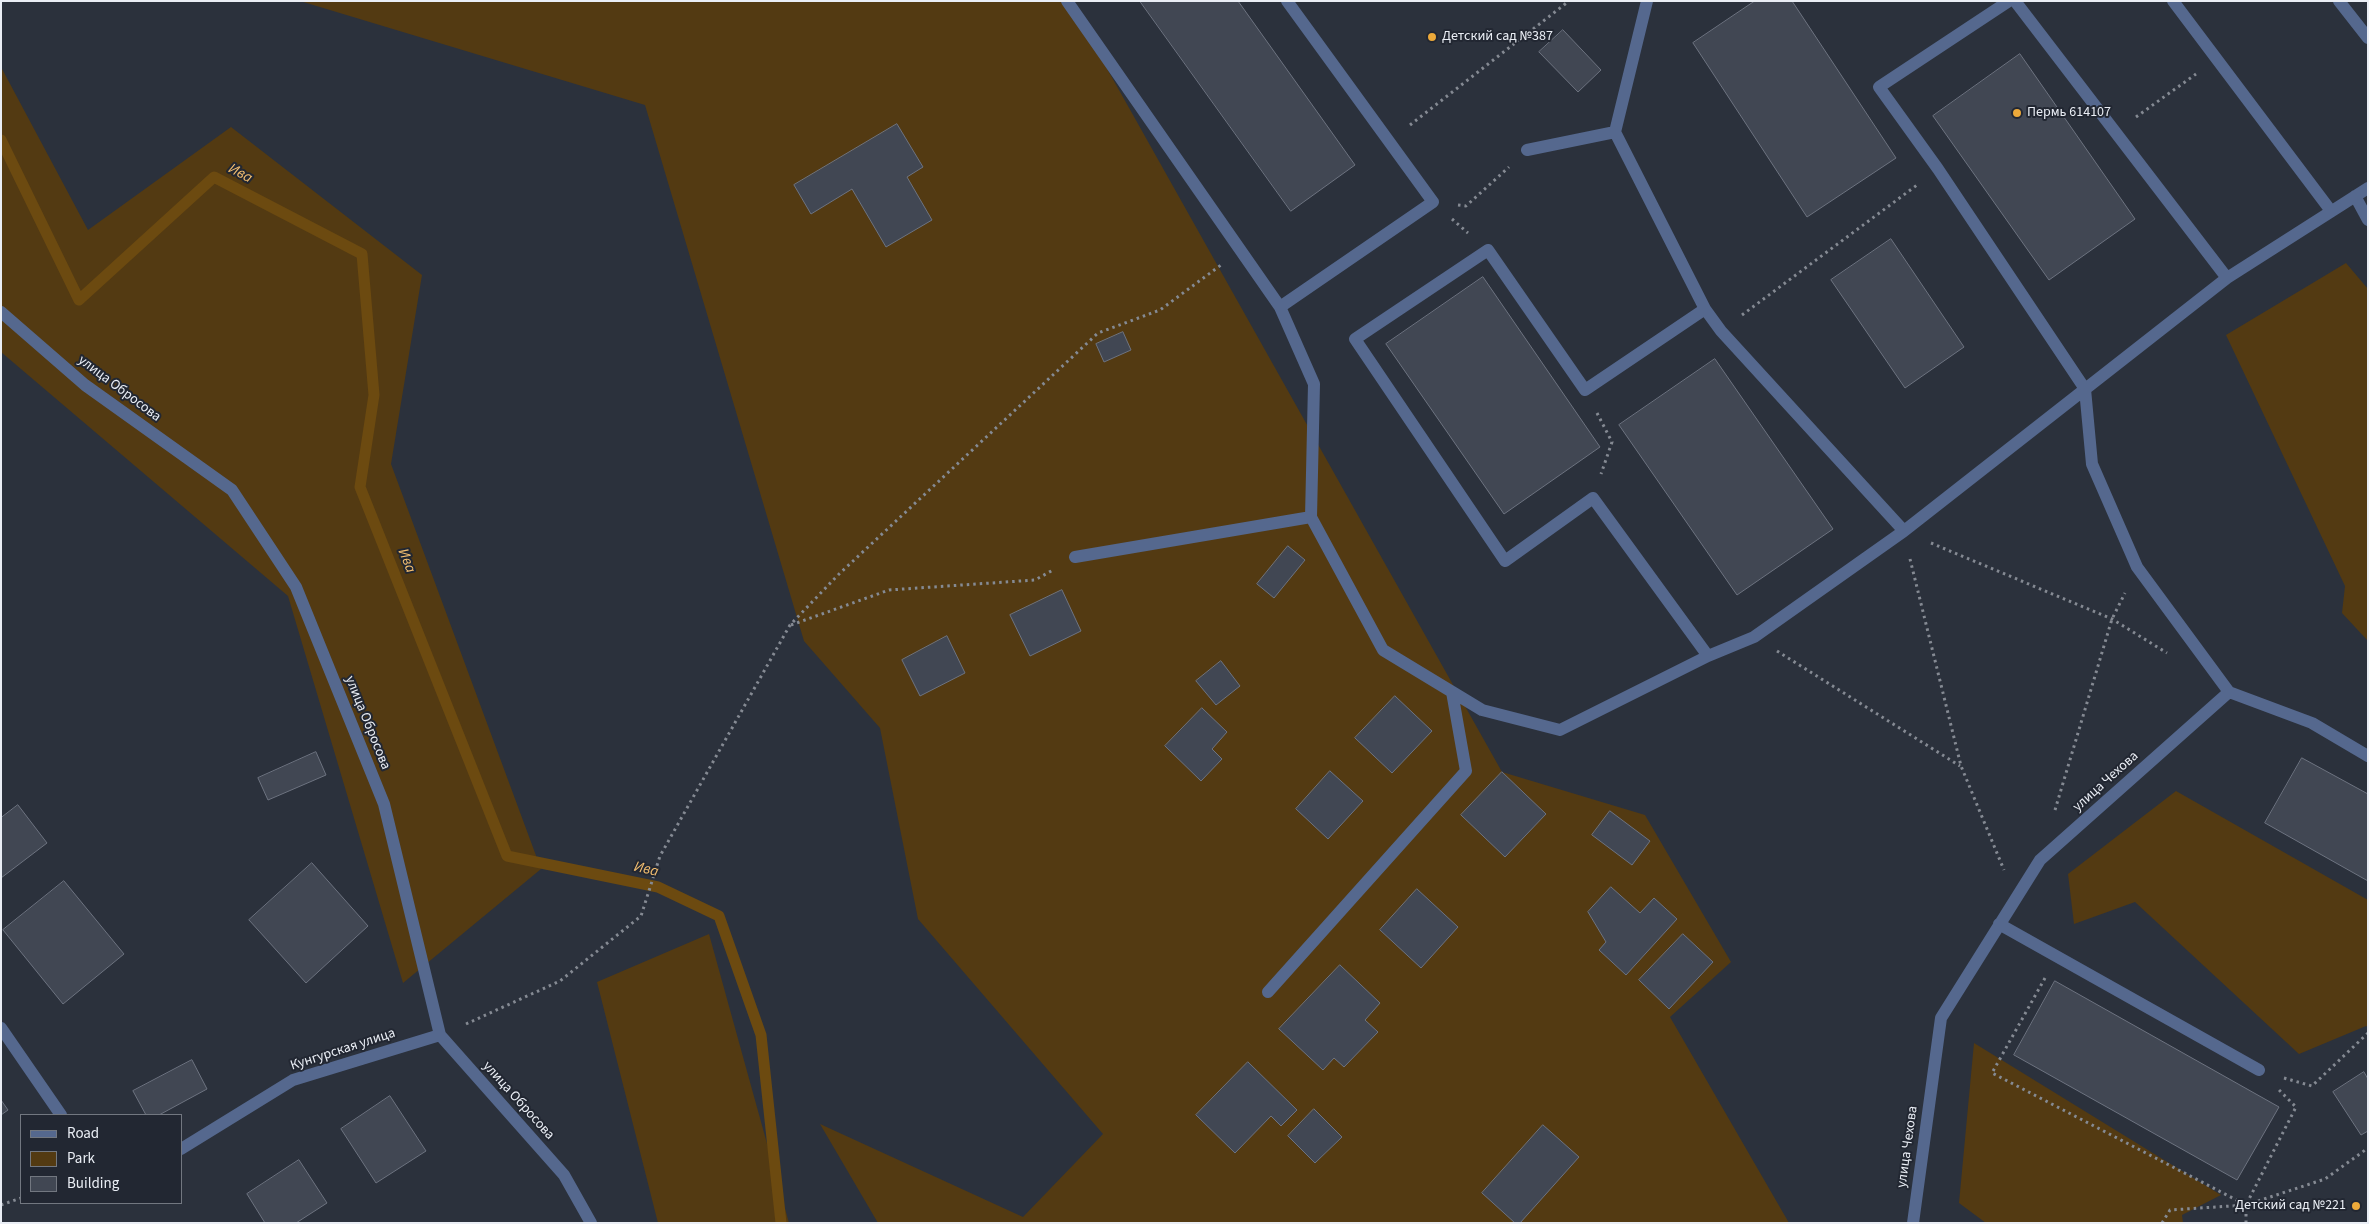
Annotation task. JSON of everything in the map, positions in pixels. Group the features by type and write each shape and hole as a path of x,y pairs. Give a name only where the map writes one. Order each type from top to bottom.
{"street":[{"path":"1067,1 1280,307 1314,384 1311,517 1383,650 1482,710 1560,730 1708,656 1754,636 1904,531 2227,278 2368,188"},
{"path":"1280,307 1433,202 1287,1"},
{"path":"1647,1 1615,132 1705,309 1721,331 1904,531"},
{"path":"2009,1 1879,87 1938,169 2085,389 2092,464 2137,567 2229,692 2312,723 2368,756"},
{"path":"2015,1 2227,278"},
{"path":"2173,1 2332,211"},
{"path":"2339,1 2368,38"},
{"path":"1527,150 1615,132"},
{"path":"2355,196 2368,220"},
{"path":"1705,309 1585,390 1488,250 1355,338 1505,561 1593,498 1708,656"},
{"name":"улица Обросова","path":"1,312 85,385 232,490 296,586 384,804 440,1035 564,1175 591,1223"},
{"path":"1075,557 1311,517"},
{"path":"1268,992 1466,771 1452,692"},
{"name":"улица Чехова","path":"1913,1223 1941,1018 2040,860 2229,692"},
{"path":"1999,924 2259,1070"},
{"path":"1,1028 60,1114"},
{"name":"Кунгурская улица","path":"182,1148 293,1080 440,1035"}],"path":[{"path":"1388,141 1453,94 1569,1"},
{"path":"2115,132 2217,59"},
{"path":"1433,202 1466,206 1527,150"},
{"path":"1721,331 1938,169"},
{"path":"1433,202 1488,250"},
{"path":"440,1035 560,981 642,916 660,856 790,625 838,575 1098,333 1160,310 1241,251"},
{"path":"1585,390 1612,442 1593,498"},
{"path":"1904,531 2112,619 2171,656"},
{"path":"1904,531 1961,766 2016,899"},
{"path":"2054,814 2112,619 2137,567"},
{"path":"790,625 889,590 1035,580"},
{"path":"1754,636 1961,766"},
{"path":"2057,957 1992,1072 2246,1205"},
{"path":"2259,1070 2312,1086 2368,1033"},
{"path":"2246,1223 2246,1205 2296,1107 2259,1070"},
{"path":"2162,1223 2170,1210 2246,1205 2325,1179 2368,1148"},
{"path":"1,1205 20,1198"}],"green space":[{"path":"300,1 1069,1 1502,772 1645,815 1731,962 1670,1017 1789,1223 878,1223 820,1124 1023,1217 1103,1134 918,919 880,728 804,641 645,105"},
{"path":"1,67 88,230 231,127 422,275 391,464 541,869 403,983 288,596 1,352"},
{"path":"2346,263 2368,289 2368,641 2342,613 2345,586 2226,335"},
{"path":"2176,791 2368,900 2368,1027 2366,1026 2299,1054 2135,902 2074,924 2068,874"},
{"path":"709,934 789,1223 658,1223 597,982"},
{"path":"1974,1043 2221,1195 2182,1215 2183,1223 1986,1223 1959,1203"}],"building":[{"path":"1140,1 1238,1 1355,165 1291,211"},
{"path":"1755,1 1792,1 1896,158 1807,217 1693,43"},
{"path":"1563,30 1601,70 1578,92 1539,52"},
{"path":"2020,54 2135,219 2049,280 1933,116"},
{"path":"897,124 923,167 907,177 932,220 886,247 852,189 811,214 794,185"},
{"path":"1891,239 1964,347 1905,388 1831,280"},
{"path":"1483,277 1600,447 1504,514 1386,344"},
{"path":"1123,332 1131,350 1104,362 1096,344"},
{"path":"1715,359 1833,529 1737,595 1619,425"},
{"path":"1288,546 1305,560 1274,598 1257,584"},
{"path":"1062,590 1081,631 1030,656 1010,615"},
{"path":"947,636 965,673 920,696 902,660"},
{"path":"1221,661 1240,686 1216,705 1196,681"},
{"path":"1395,696 1432,731 1392,773 1355,738"},
{"path":"1202,708 1227,732 1212,749 1222,759 1201,781 1165,746"},
{"path":"316,752 326,775 268,800 258,778"},
{"path":"2302,758 2368,794 2368,881 2265,823"},
{"path":"1330,771 1363,801 1328,839 1296,809"},
{"path":"1502,772 1546,814 1505,857 1461,815"},
{"path":"18,805 47,843 1,878 1,818"},
{"path":"1610,811 1650,841 1632,865 1592,835"},
{"path":"312,863 368,926 306,983 249,920"},
{"path":"64,881 124,954 63,1004 3,930"},
{"path":"1611,887 1640,913 1654,898 1677,919 1626,975 1599,950 1606,942 1588,912"},
{"path":"1417,889 1458,927 1421,968 1380,930"},
{"path":"1683,934 1713,962 1669,1009 1639,980"},
{"path":"1340,965 1380,1003 1365,1020 1378,1032 1344,1067 1334,1058 1323,1070 1279,1029"},
{"path":"2055,981 2279,1107 2237,1180 2014,1055"},
{"path":"192,1060 207,1089 161,1114 145,1114 133,1091"},
{"path":"1248,1062 1297,1110 1281,1126 1271,1116 1235,1153 1196,1115"},
{"path":"2364,1072 2368,1079 2368,1131 2361,1135 2333,1092"},
{"path":"390,1096 426,1151 376,1183 341,1129"},
{"path":"1,1100 8,1110 1,1115"},
{"path":"1314,1109 1342,1137 1315,1163 1288,1136"},
{"path":"1543,1125 1579,1157 1520,1223 1515,1223 1482,1193"},
{"path":"299,1160 327,1203 296,1223 265,1223 247,1194"}],"waterway":[{"name":"Ива","path":"1,140 79,300 214,177 362,254 374,395 360,487 507,856 658,887 719,916 761,1035 781,1223"}],"place":[{"name":"Детский сад №387","path":"1432,37"},
{"name":"Пермь 614107","path":"2017,113"},
{"name":"Детский сад №221","path":"2356,1206"}]}
